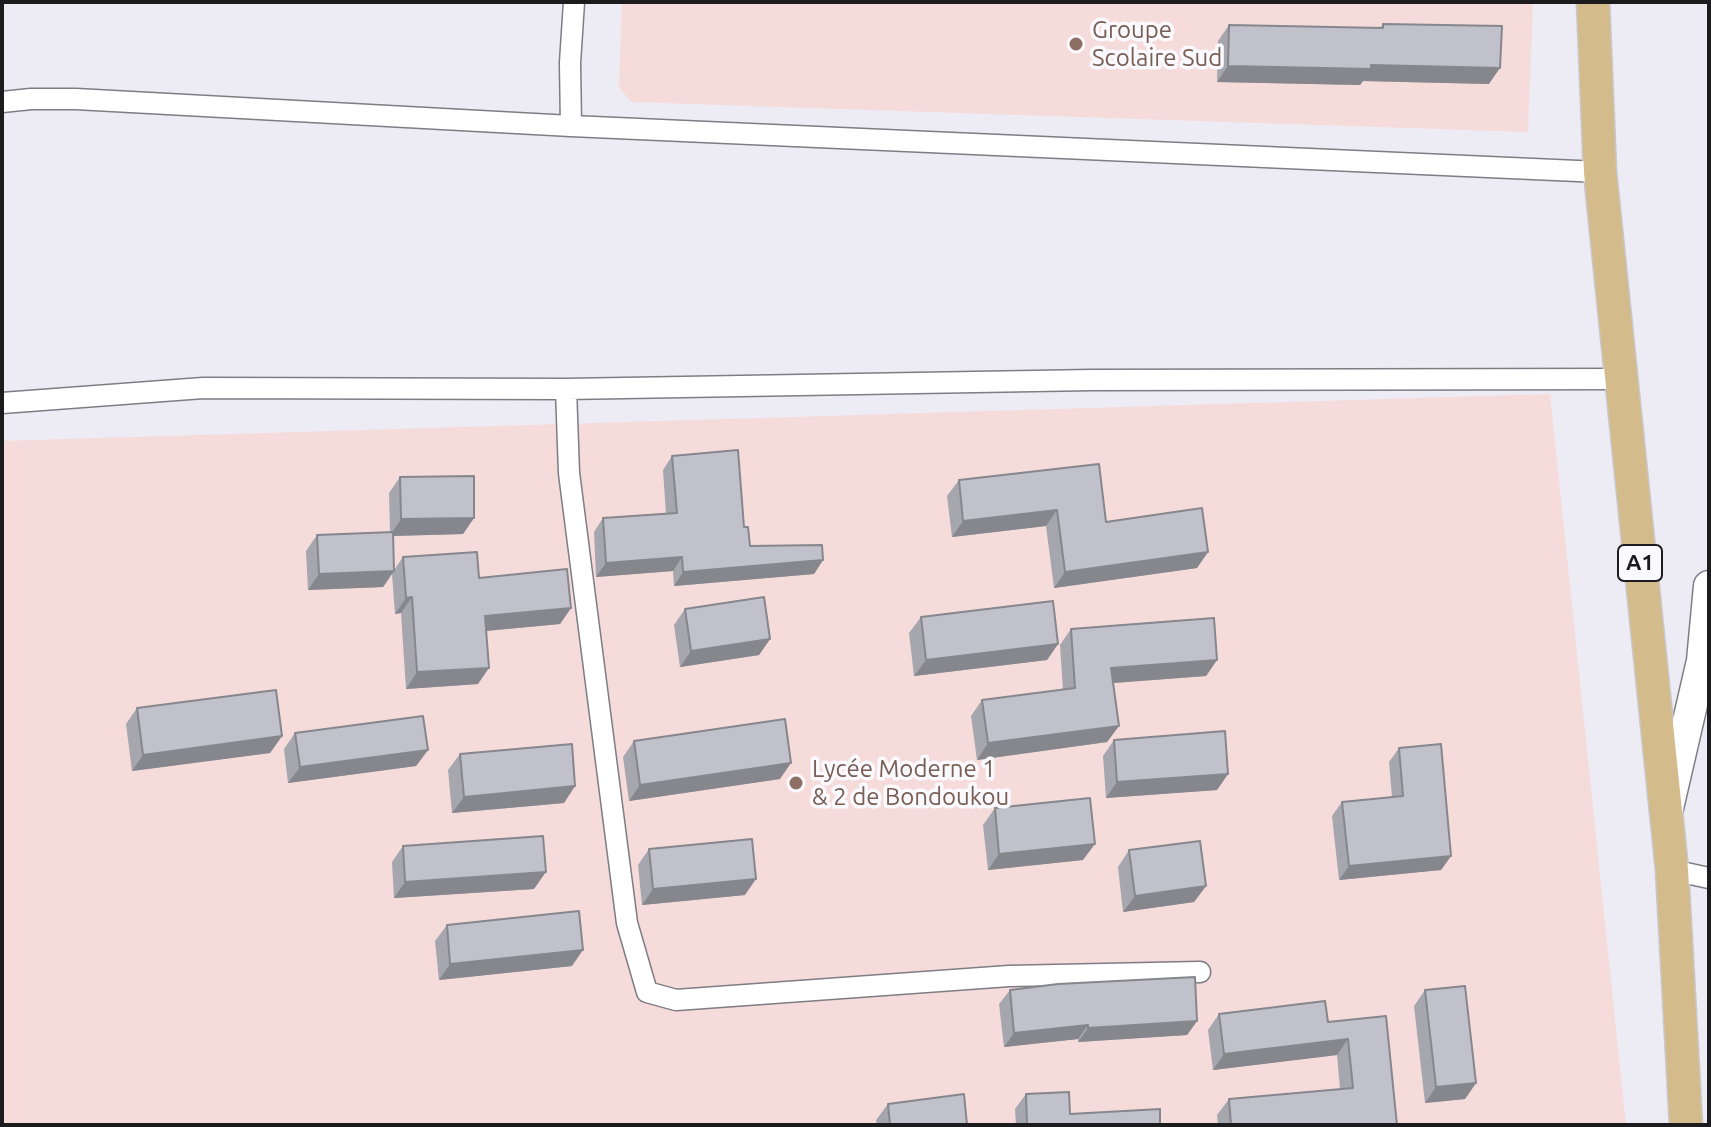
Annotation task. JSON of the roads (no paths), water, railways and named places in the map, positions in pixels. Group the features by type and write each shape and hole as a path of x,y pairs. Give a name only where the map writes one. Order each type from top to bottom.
{"main road":[{"name":"A1","path":"1593,2 1600,172 1672,870 1686,1125"}],"street":[{"path":"571,126 570,63 574,2"},
{"path":"2,102 76,99 571,126 1600,172"},
{"path":"2,403 203,388 566,389 1108,380 1620,379"},
{"path":"566,389 569,473 627,923 647,992 676,1000 1009,976 1200,972"},
{"path":"1667,814 1702,661 1709,586"},
{"path":"1672,870 1709,878"}],"place":[{"name":"Groupe Scolaire Sud","path":"1076,44"},
{"name":"Lycée Moderne 1 & 2 de Bondoukou","path":"796,783"}]}
